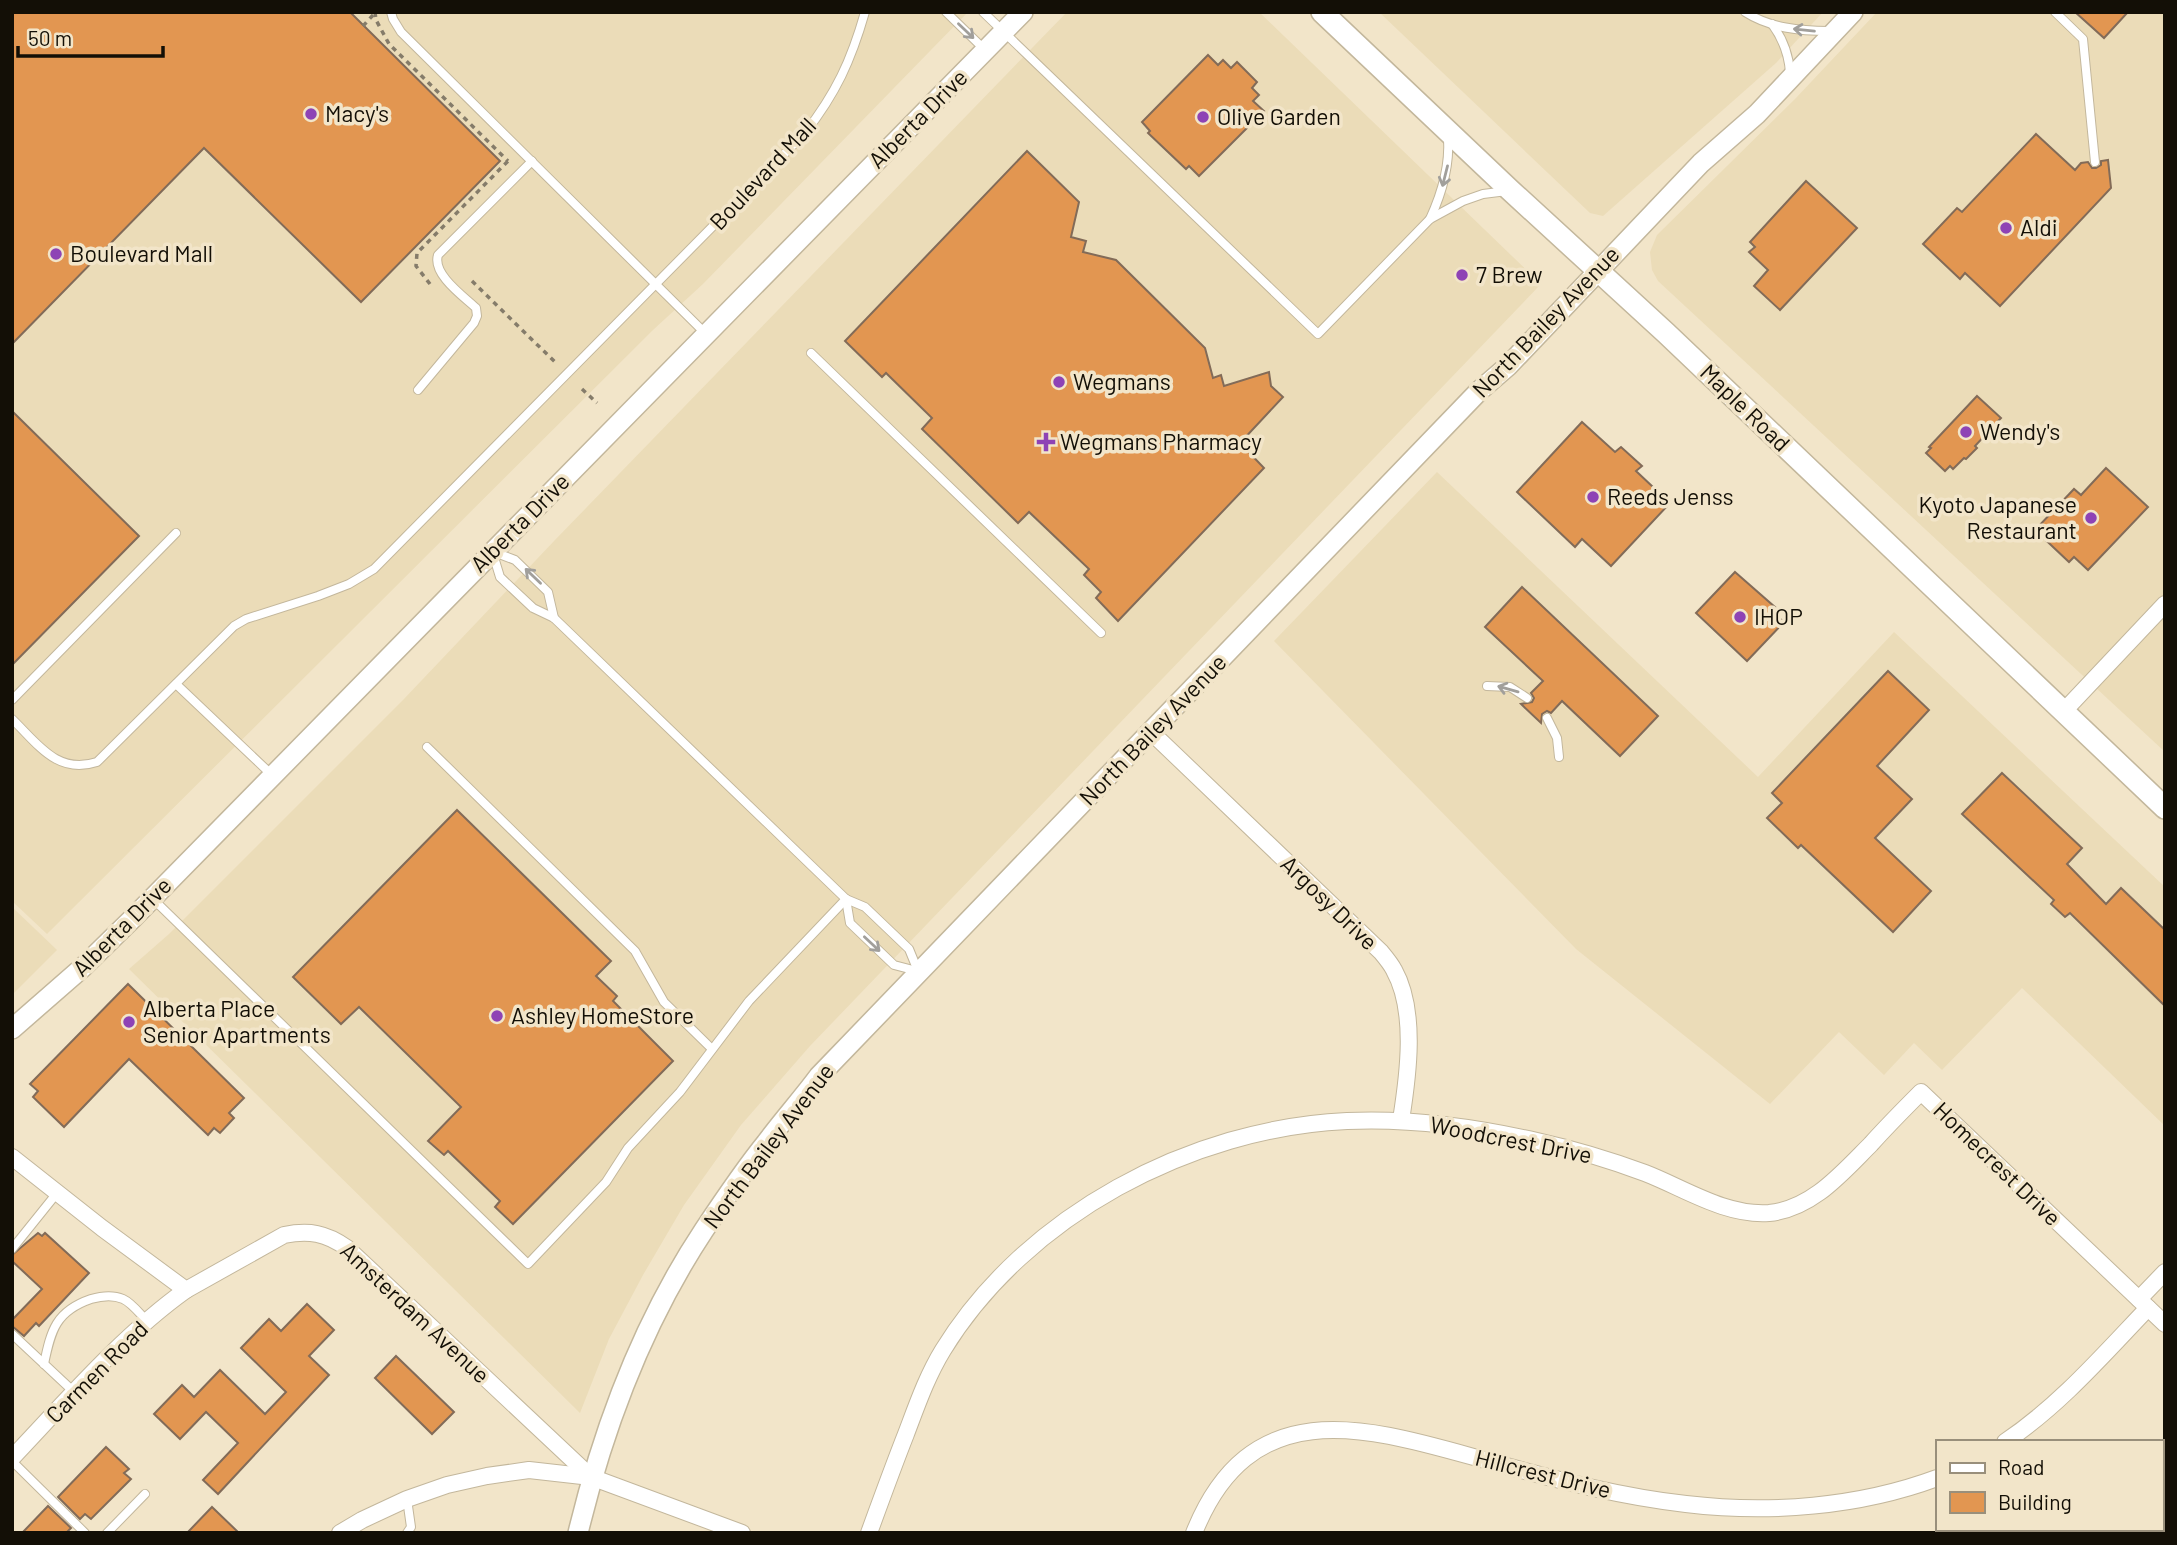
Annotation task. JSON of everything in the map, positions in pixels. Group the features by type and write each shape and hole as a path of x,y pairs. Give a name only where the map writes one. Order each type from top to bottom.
{"main road":[{"name":"Maple Road","path":"1322,12 1649,317 2165,808"}],"street":[{"name":"Alberta Drive","path":"12,1029 83,967 152,898 1023,12"},
{"name":"North Bailey Avenue","path":"578,1533 592,1477 631,1364 666,1293 703,1231 764,1144 819,1076 1479,391 1508,366 1701,163 1757,114 1853,12"},
{"path":"2064,711 2165,604"},
{"name":"Argosy Drive","path":"1152,732 1381,952 1394,969 1402,989 1408,1036 1401,1120"},
{"name":"Homecrest Drive","path":"1833,1182 1921,1092 2165,1324"},
{"name":"Woodcrest Drive","path":"869,1533 924,1386 963,1320 988,1289 1019,1259 1066,1221 1109,1192 1156,1168 1227,1141 1292,1126 1346,1121 1401,1120 1485,1130 1579,1152 1644,1173 1716,1204 1743,1212 1770,1213 1791,1207 1811,1198 1833,1182"},
{"path":"12,1157 186,1290"},
{"name":"Amsterdam Avenue","path":"186,1290 284,1234 300,1231 332,1238 347,1248 592,1477"},
{"path":"2007,1440 2079,1381 2165,1272"},
{"name":"Carmen Road","path":"12,1459 74,1393 148,1321 186,1290"},
{"name":"Hillcrest Drive","path":"1194,1533 1213,1492 1245,1459 1268,1445 1318,1429 1352,1429 1388,1434 1614,1493 1687,1504 1743,1508 1811,1506 1870,1497 1936,1478"},
{"path":"340,1533 407,1499 447,1485 529,1470 592,1477 743,1533"}],"lane":[{"path":"391,12 401,32 706,334"},
{"name":"Boulevard Mall","path":"12,719 52,759 72,766 97,762 234,626 246,619 318,596 364,577 374,569 814,122 846,70 865,12"},
{"path":"946,12 985,50"},
{"path":"983,12 1318,334 1430,219 1463,201 1483,194 1510,190"},
{"path":"1745,12 1772,24 1804,31 1836,31"},
{"path":"2055,12 2083,39 2095,162"},
{"path":"1772,24 1786,48 1790,79"},
{"path":"1430,219 1440,196 1448,163 1448,131"},
{"path":"418,390 477,316 476,308 440,273 436,261 438,255 532,161"},
{"path":"811,353 1101,633"},
{"path":"12,700 176,533"},
{"path":"492,552 515,560 548,592 554,618"},
{"path":"492,552 500,577 533,608 554,618 846,899 865,907 909,949 918,972"},
{"path":"176,684 272,775"},
{"path":"1488,686 1510,687 1527,698"},
{"path":"1547,718 1557,738 1559,757"},
{"path":"427,747 635,951 664,1002 712,1049"},
{"path":"152,898 528,1264 606,1182 628,1147 680,1092 749,1001 846,899"},
{"path":"846,899 850,923 894,965 918,972"},
{"path":"12,1249 57,1193"},
{"path":"44,1364 50,1335 60,1317 76,1304 97,1297 112,1296 125,1300 148,1321"},
{"path":"12,1334 74,1393"},
{"path":"12,1459 85,1533"},
{"path":"107,1533 145,1494"},
{"path":"407,1499 411,1527 407,1533"}],"path":[{"path":"363,26 377,13"},
{"path":"377,13 376,20 389,44 508,161"},
{"path":"472,281 557,364"},
{"path":"582,389 597,403"}],"shaded area":[{"path":"12,12 968,12 703,284 653,330 47,934 12,901"},
{"path":"1067,12 1259,12 1541,284 810,1046 741,1125 684,1205 643,1275 609,1339 580,1413 129,969 169,934 403,700"},
{"path":"1379,12 1823,12 1776,63 1603,216 1590,213"},
{"path":"1877,12 2165,12 2165,752 1658,281 1652,270 1650,252 1657,235 1795,99"},
{"path":"1437,472 1758,777 1894,632 2165,887 2165,1126 2022,988 1942,1070 1914,1043 1884,1075 1839,1032 1770,1104 1576,949 1274,641"},
{"path":"12,907 57,950 12,995"}],"building":[{"name":"Macy's","path":"12,12 350,12 500,161 361,302 204,148 12,344"},
{"path":"2075,12 2128,12 2104,38"},
{"name":"Olive Garden","path":"1208,55 1218,65 1223,60 1231,68 1237,62 1257,82 1252,88 1259,95 1253,101 1264,111 1199,176 1189,166 1186,169 1148,133 1150,131 1142,122"},
{"name":"Aldi","path":"2036,134 2075,170 2081,163 2088,162 2092,168 2096,168 2101,165 2101,161 2108,160 2111,188 2000,306 1965,273 1960,279 1923,244 1957,208 1962,212"},
{"name":"Wegmans","path":"1027,151 1079,202 1071,237 1086,241 1083,252 1116,260 1205,348 1213,378 1221,375 1224,386 1269,372 1271,386 1283,397 1240,443 1264,468 1118,621 1096,598 1101,592 1084,575 1089,569 1029,512 1018,523 922,429 932,418 886,373 882,377 845,341"},
{"path":"1806,181 1857,228 1780,310 1754,286 1768,270 1749,252 1755,247 1750,242"},
{"name":"Wendy's","path":"1977,396 2001,418 1966,459 1953,469 1950,466 1945,471 1926,453"},
{"path":"12,411 139,536 12,665"},
{"name":"Reeds Jenss","path":"1582,422 1615,452 1621,447 1642,466 1636,471 1670,503 1611,566 1582,539 1575,547 1517,492"},
{"name":"Kyoto Japanese Restaurant","path":"2106,468 2148,507 2088,570 2074,557 2069,562 2035,530 2074,489 2081,495"},
{"name":"IHOP","path":"1735,572 1776,608 1773,612 1784,622 1747,661 1696,613"},
{"path":"1522,587 1658,716 1620,756 1562,701 1551,713 1547,711 1542,714 1541,723 1521,704 1532,702 1534,698 1531,693 1543,681 1485,627"},
{"path":"1888,671 1929,710 1877,766 1912,799 1875,838 1931,891 1893,932 1801,845 1798,848 1767,818 1782,803 1772,793"},
{"path":"2002,773 2082,848 2067,864 2106,904 2121,888 2165,930 2165,1006 2070,913 2065,917 2051,904 2054,900 1962,814"},
{"name":"Ashley HomeStore","path":"457,810 611,961 596,976 617,996 613,1001 673,1061 513,1224 495,1207 500,1201 448,1151 444,1155 428,1141 461,1107 359,1007 341,1024 293,977"},
{"name":"Alberta Place Senior Apartments","path":"128,984 244,1098 229,1113 234,1118 220,1133 214,1128 208,1135 129,1059 64,1127 33,1097 38,1091 30,1084"},
{"path":"38,1233 42,1236 45,1233 89,1273 39,1326 36,1323 24,1336 12,1326 12,1320 42,1289 12,1261 12,1255"},
{"path":"307,1304 334,1330 309,1356 329,1375 218,1494 203,1480 238,1443 206,1412 180,1439 154,1414 182,1385 194,1397 220,1370 265,1414 286,1392 241,1348 269,1319 281,1331"},
{"path":"396,1356 454,1412 432,1434 375,1378"},
{"path":"106,1447 129,1469 124,1473 131,1479 91,1519 85,1514 80,1519 58,1497"},
{"path":"48,1506 71,1528 66,1533 22,1533"},
{"path":"212,1507 239,1533 187,1533"}],"place":[{"name":"Macy's","path":"311,114"},
{"name":"Olive Garden","path":"1203,117"},
{"name":"Aldi","path":"2006,228"},
{"name":"Boulevard Mall","path":"56,254"},
{"name":"7 Brew","path":"1462,275"},
{"name":"Wegmans","path":"1059,382"},
{"name":"Wendy's","path":"1966,432"},
{"name":"Wegmans Pharmacy","path":"1046,442"},
{"name":"Reeds Jenss","path":"1593,497"},
{"name":"Kyoto Japanese Restaurant","path":"2091,518"},
{"name":"IHOP","path":"1740,617"},
{"name":"Ashley HomeStore","path":"497,1016"},
{"name":"Alberta Place Senior Apartments","path":"129,1022"}]}
